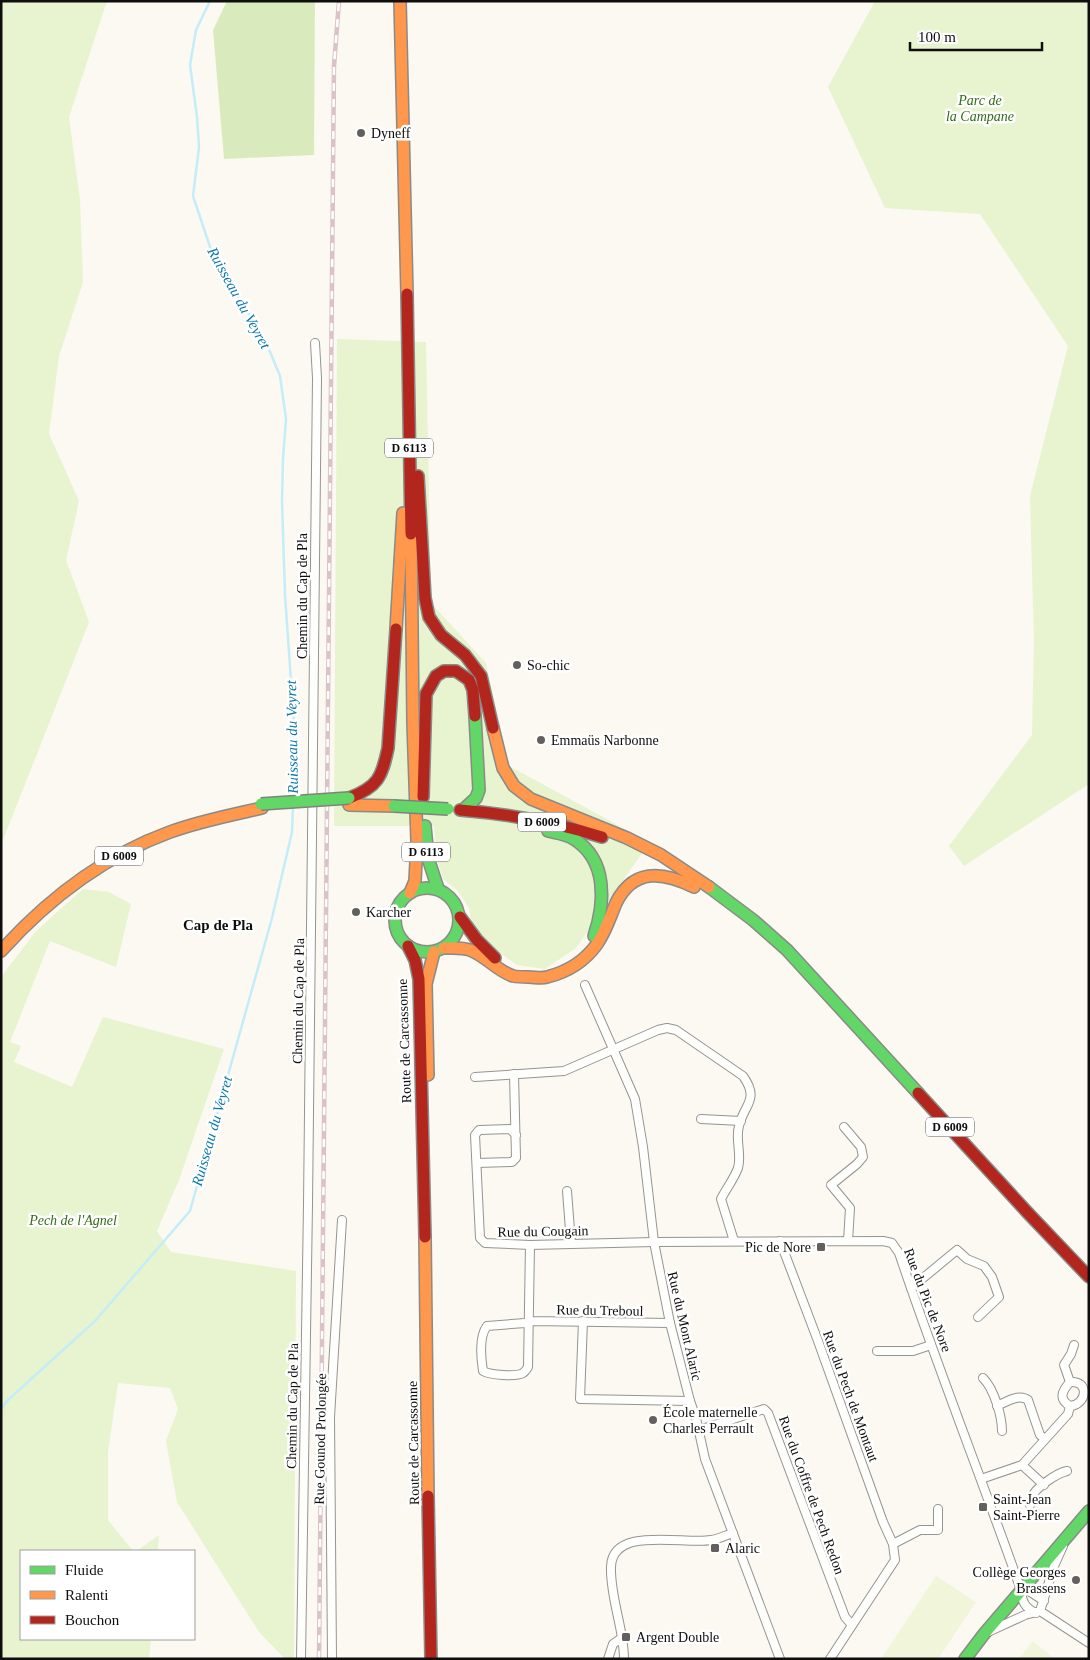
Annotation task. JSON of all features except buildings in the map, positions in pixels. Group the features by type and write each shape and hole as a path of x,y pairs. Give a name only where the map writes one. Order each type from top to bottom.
{"main road":[{"name":"D 6113","path":"400,1 409,411 413,723 417,841 415,881 410,893"},
{"name":"D 6113","path":"407,1 423,797 426,851 429,868 438,889"},
{"path":"349,801 371,788 381,777 388,748 409,411"},
{"path":"418,476 425,598 429,617 441,635 466,655 481,676 498,752 508,778 522,793 531,798 626,838 661,855 686,874"},
{"path":"423,797 426,694 436,676 444,671 456,671 469,680 473,690 478,759 479,790 476,798 463,810"},
{"name":"D 6009","path":"1,939 34,906 91,863 167,826 219,810 349,801 463,810 534,820 587,832 635,848 686,874 717,892 753,920 812,977 1089,1277"},
{"name":"D 6009","path":"1,951 23,926 39,912 95,870 121,855 145,842 188,826 261,806"},
{"path":"463,810 559,833 576,841 586,849 597,867 603,892 598,928 587,956"},
{"path":"524,977 487,951 460,917 452,899 438,889 418,889 403,899 398,907 395,925 398,934 408,946 416,951 425,953 458,948 469,950 482,956 503,972 514,976 524,977 547,977 561,973 587,956 601,938 620,896 632,882 646,875 661,874 681,879 733,912 812,977"},
{"path":"439,950 451,943 456,935 460,917"},
{"name":"Route de Carcassonne","path":"408,946 415,960 419,979 419,1052 426,1227"},
{"name":"Route de Carcassonne","path":"431,1659 426,1227 428,1076 426,984 431,961 439,950"},
{"path":"965,1659 1089,1511"}],"street":[{"name":"Chemin du Cap de Pla","path":"301,1659 308,1204 311,819 314,744 317,378 315,343"},
{"name":"Rue du Mont Alaric","path":"585,985 635,1099 643,1147 654,1242 670,1324 696,1418 705,1459 780,1659"},
{"path":"475,1077 564,1071 658,1030 667,1028 676,1030 743,1076 748,1082 750,1103 738,1126 738,1167 721,1199 734,1241"},
{"path":"477,1163 512,1162 516,1158 514,1074"},
{"path":"701,1119 741,1121"},
{"path":"844,1127 861,1147 862,1157 857,1164 831,1185 850,1208 848,1241"},
{"name":"Rue du Cougain","path":"516,1134 510,1130 479,1130 475,1135 480,1238 485,1243 530,1245 654,1242"},
{"path":"567,1192 571,1243"},
{"name":"Rue Gounod Prolongée","path":"332,1659 330,1416 342,1220"},
{"name":"Rue du Pech de Montaut","path":"780,1241 883,1522 893,1544 896,1560 852,1625"},
{"name":"Rue du Pic de Nore","path":"654,1242 884,1241 892,1243 899,1252 1021,1590 1022,1600 1026,1607 1038,1612 1089,1643"},
{"path":"529,1323 530,1245"},
{"path":"911,1288 957,1250 967,1259 984,1266 992,1277 998,1297 978,1317"},
{"name":"Rue du Treboul","path":"529,1323 528,1367 525,1372 519,1374 489,1374 483,1371 482,1331 487,1326 529,1323 532,1321 670,1324"},
{"path":"583,1321 580,1399 690,1401"},
{"path":"877,1351 913,1352 931,1345"},
{"path":"1070,1382 1064,1364 1071,1354 1074,1345"},
{"path":"983,1378 990,1385 1002,1422 1002,1431"},
{"path":"1070,1382 1079,1383 1087,1393 1078,1404 1070,1406 1064,1403 1062,1398 1062,1392 1070,1382"},
{"path":"996,1406 1021,1396 1025,1397 1028,1400 1040,1435 1045,1439"},
{"path":"981,1479 1022,1465 1068,1414 1070,1406"},
{"name":"Rue du Coffre de Pech Redon","path":"699,1430 764,1409 768,1413 844,1617 852,1625"},
{"path":"1022,1465 1044,1485"},
{"path":"1030,1506 1032,1496 1058,1473 1067,1471"},
{"path":"893,1544 920,1530 938,1530 938,1509"},
{"path":"624,1659 623,1637 612,1583 611,1566 614,1554 621,1546 643,1540 711,1540 734,1533"},
{"path":"984,1634 1038,1612 1044,1601 1054,1566 1067,1538"},
{"path":"1021,1590 1030,1591 1044,1601"},
{"path":"830,1659 852,1625"},
{"path":"608,1659 613,1644 623,1637"}],"green space":[{"path":"1,1 107,1 69,117 80,200 83,282 59,356 49,434 79,501 66,560 89,622 1,845"},
{"path":"227,1 315,1 314,155 224,159 213,30"},
{"name":"Parc de la Campane","path":"875,1 1089,1 1089,784 964,866 949,846 1032,735 1034,641 1030,496 1068,346 980,214 885,208 828,87"},
{"path":"337,339 426,342 431,603 486,663 509,766 649,843 576,948 545,969 517,965 490,946 472,930 469,908 458,891 443,879 436,856 434,826 334,826"},
{"name":"Pech de l'Agnel","path":"83,889 109,892 131,904 116,967 50,941 10,1042 21,1046 14,1062 72,1087 103,1017 224,1049 179,1180 157,1231 171,1252 296,1271 294,1659 285,1659 259,1632 177,1502 166,1441 178,1409 170,1388 118,1383 108,1452 108,1520 132,1550 20,1550 20,1640 151,1640 149,1659 1,1659 1,977 36,931"},
{"path":"159,1535 158,1550 138,1550"},
{"path":"936,1576 976,1602 938,1659 881,1659"},
{"path":"1033,1641 1055,1659 1019,1659"}],"waterway":[{"name":"Ruisseau du Veyret","path":"210,1 196,30 190,65 199,147 193,196 213,256 266,342 280,376 286,419 282,501 285,595 294,724 294,798"},
{"name":"Ruisseau du Veyret","path":"1,1409 8,1400 95,1321 190,1211 272,918 292,832 293,806"}],"railway":[{"path":"319,1659 334,66 339,1"}],"traffic: fast":[{"path":"463,810 476,798 479,790 475,716"},
{"path":"261,804 349,798"},
{"path":"394,806 448,809"},
{"path":"425,826 428,858 438,889"},
{"path":"548,831 574,839 585,848 598,870 601,883 601,897 598,924 594,936"},
{"path":"709,887 753,920 787,950 918,1093"},
{"path":"421,888 433,888 450,897 457,908 459,920 457,932 450,943 433,952 421,952 409,947 400,938 395,926 395,914 400,902 409,893 421,888"},
{"path":"965,1659 1089,1511"}],"traffic: slow":[{"path":"400,1 407,294"},
{"path":"396,629 403,513"},
{"path":"410,893 415,881 417,841 413,723 411,534"},
{"path":"493,728 503,768 514,786 531,799 627,838 661,855 709,887"},
{"path":"349,805 394,806"},
{"path":"1,951 58,897 78,881 122,853 181,828 262,808"},
{"path":"444,948 470,950 513,976 545,978 568,969 581,961 592,950 603,934 623,891 632,883 641,878 661,876 672,878 694,887"},
{"path":"428,1075 426,984 434,952"},
{"path":"425,1237 428,1496"}],"traffic: jam":[{"path":"407,294 411,534"},
{"path":"418,476 425,598 429,617 441,635 465,655 481,676 493,728"},
{"path":"349,798 373,785 381,774 388,748 396,629"},
{"path":"423,797 426,694 436,676 444,671 456,671 469,680 473,690 475,716"},
{"path":"460,810 532,819 602,837"},
{"path":"460,917 477,940 495,958"},
{"path":"408,946 415,960 419,979 425,1237"},
{"path":"918,1093 1089,1277"},
{"path":"428,1496 431,1659"}],"place":[{"name":"Dyneff","path":"361,133"},
{"name":"So-chic","path":"517,665"},
{"name":"Emmaüs Narbonne","path":"541,740"},
{"name":"Karcher","path":"356,912"},
{"name":"Pic de Nore","path":"821,1247"},
{"name":"École maternelle Charles Perrault","path":"653,1420"},
{"name":"Saint-Jean Saint-Pierre","path":"983,1507"},
{"name":"Alaric","path":"715,1548"},
{"name":"Collège Georges Brassens","path":"1076,1580"},
{"name":"Argent Double","path":"626,1637"}],"district":[{"name":"Cap de Pla","path":"218,925"}]}
